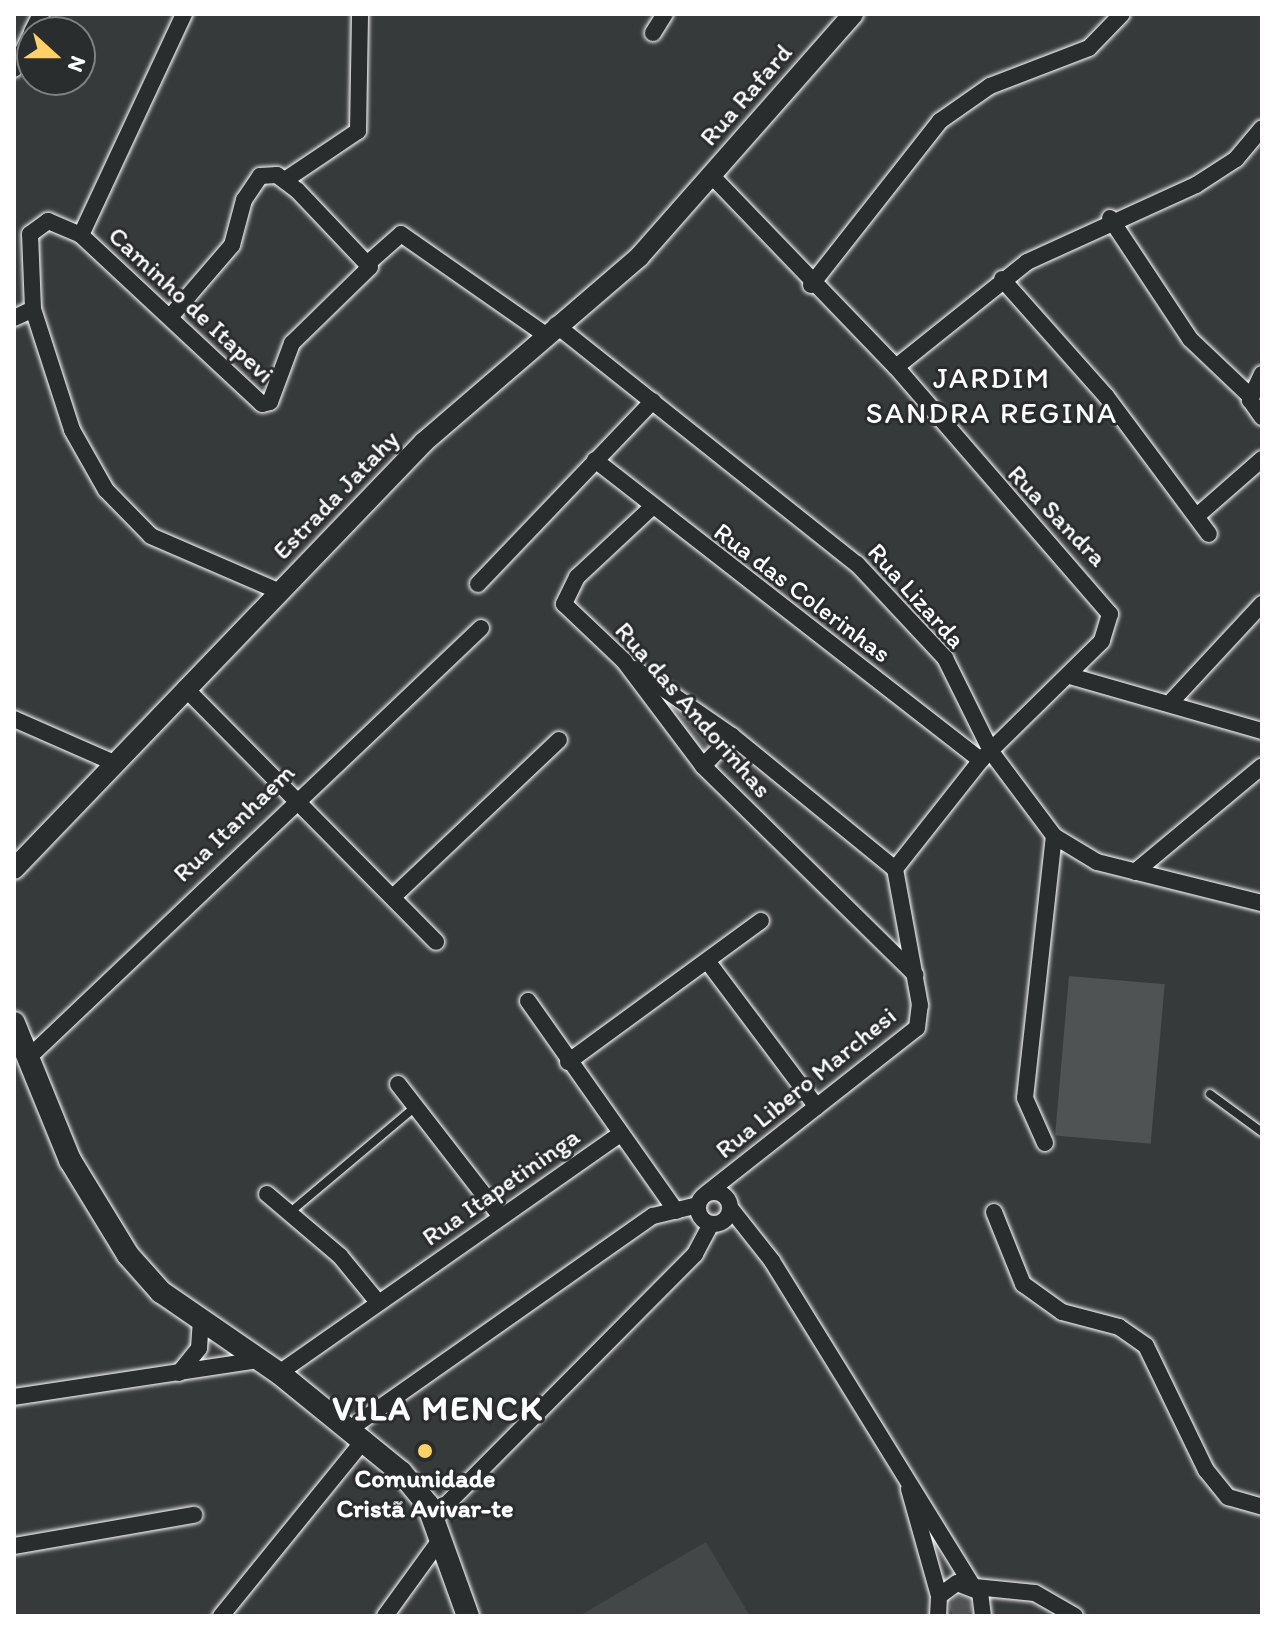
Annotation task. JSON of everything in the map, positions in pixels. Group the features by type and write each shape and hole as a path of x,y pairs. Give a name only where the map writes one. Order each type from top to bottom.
{"main road":[{"path":"14,1023 27,1059 98,1215 144,1275 358,1433 434,1517 468,1616"}],"street":[{"path":"81,235 184,14"},
{"path":"285,180 358,131 355,84 360,14"},
{"path":"653,33 665,14"},
{"name":"Rua Rafard","path":"711,175 853,14"},
{"path":"811,285 940,121 990,86 1089,48 1122,14"},
{"path":"896,367 1002,279 1110,218 1196,185 1236,159 1262,128"},
{"name":"Rua Sandra","path":"711,175 811,285 896,367 1105,603 1109,626 1070,676 986,757"},
{"name":"Estrada Jatahy","path":"14,869 112,762 278,591 550,329 620,275 711,175"},
{"path":"171,316 232,245 244,200 260,176 285,180 367,264"},
{"path":"1110,218 1190,339 1250,396 1262,417"},
{"name":"Caminho de Itapevi","path":"33,309 30,234 48,221 81,235 171,316 255,403 267,404 282,358 368,276 367,264 397,233"},
{"name":"Rua Lizarda","path":"397,233 550,329 653,401 857,564 945,658 986,757 1054,836 1097,862 1262,903"},
{"path":"1002,279 1198,515 1209,534"},
{"path":"14,318 33,309 72,430 117,505 151,536 278,591"},
{"path":"1250,396 1262,374"},
{"path":"478,584 653,401"},
{"path":"1198,515 1262,459"},
{"name":"Rua das Colerinhas","path":"595,460 651,508 986,757"},
{"name":"Rua das Andorinhas","path":"651,508 564,597 624,661 703,766 916,975"},
{"path":"1169,704 1262,604"},
{"name":"Rua Itanhaem","path":"27,1059 297,795 481,628"},
{"path":"624,661 732,736 895,869 986,757"},
{"path":"1070,676 1262,731"},
{"path":"185,688 297,795 436,942"},
{"path":"14,719 112,762"},
{"path":"703,766 732,736"},
{"path":"394,896 559,740"},
{"path":"1135,872 1262,766"},
{"path":"1045,1143 1025,1098 1054,836"},
{"name":"Rua Libero Marchesi","path":"221,1616 358,1433 653,1216 676,1211 702,1199 917,1028 916,975 895,869"},
{"path":"568,1062 761,921"},
{"path":"708,962 817,1107"},
{"name":"Rua Itapetininga","path":"279,1373 377,1301 618,1136 528,1001"},
{"path":"398,1084 501,1217"},
{"path":"618,1136 676,1211"},
{"path":"711,1224 702,1199 721,1193 772,1261 974,1586 984,1613"},
{"path":"267,1194 340,1256 377,1301"},
{"path":"434,1517 695,1254 711,1224 731,1209"},
{"path":"994,1212 1023,1284 1050,1306 1119,1327 1146,1346 1206,1470 1228,1497 1262,1507"},
{"path":"179,1373 199,1348 201,1320"},
{"path":"14,1397 260,1360"},
{"path":"906,1480 939,1596 938,1616"},
{"path":"14,1546 194,1515"},
{"path":"385,1616 440,1540"},
{"path":"939,1596 950,1585 1035,1593 1075,1616"},
{"path":"984,1613 1000,1589"}],"lane":[{"path":"1210,1094 1262,1132"},
{"path":"288,1214 415,1107"}],"shaded area":[{"path":"629,668 716,745 706,757"},
{"path":"1069,976 1165,984 1151,1144 1055,1135"},
{"path":"706,1542 750,1616 579,1616"},
{"path":"961,1596 969,1599 972,1607 969,1615 961,1618 953,1615 950,1607 953,1599"}],"place":[{"name":"Comunidade Cristã Avivar-te","path":"425,1451"}],"district":[{"name":"JARDIM SANDRA REGINA","path":"992,395"},
{"name":"VILA MENCK","path":"438,1409"}]}
